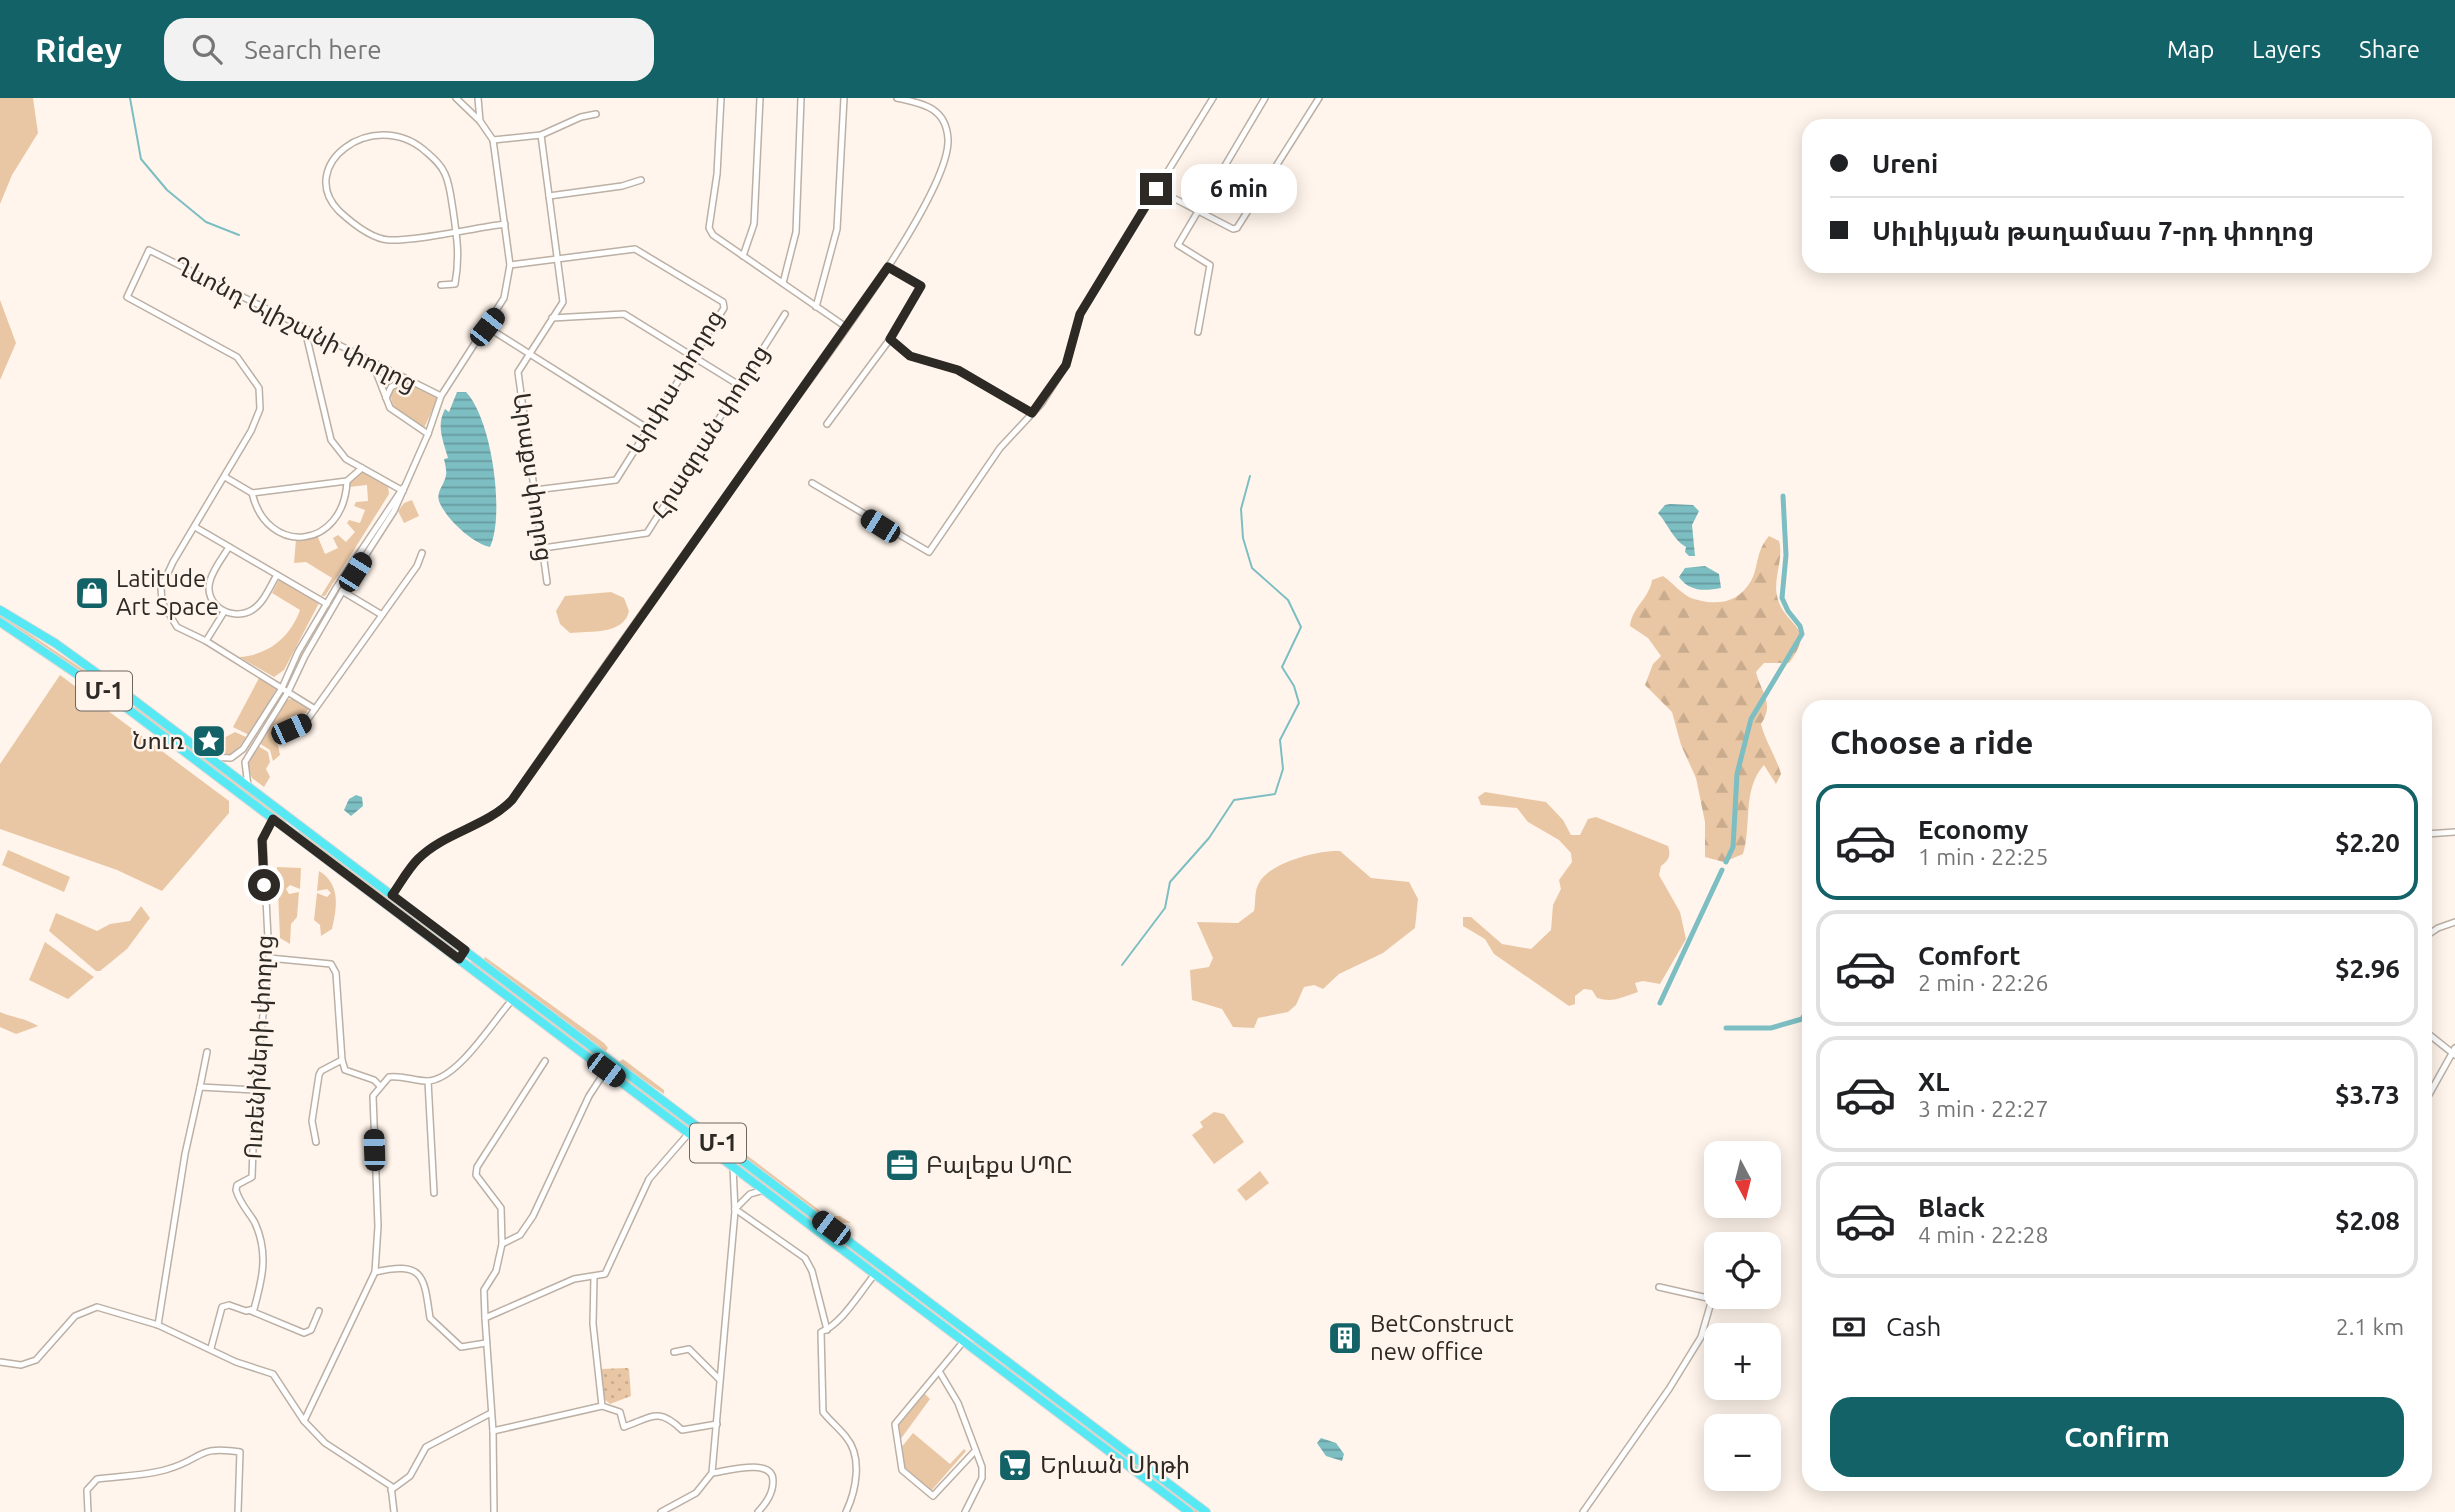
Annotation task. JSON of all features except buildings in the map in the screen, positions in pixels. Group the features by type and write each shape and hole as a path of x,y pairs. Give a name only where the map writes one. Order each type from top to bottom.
{"highway":[{"name":"Մ-1","path":"0,610 55,643 130,697 1206,1512"},
{"name":"Մ-1","path":"0,622 124,706 1189,1512"},
{"path":"124,706 130,697"},
{"path":"288,830 294,822"},
{"path":"459,959 465,950"},
{"path":"964,1343 972,1335"}],"street":[{"path":"247,786 245,762 288,692 305,656 403,489 428,434 441,396 505,298 510,265 493,140 480,121 456,98"},
{"path":"478,98 480,121"},
{"path":"720,98 717,174 709,228 713,235 846,327"},
{"path":"743,256 754,224 760,98"},
{"path":"783,283 796,232 801,98"},
{"path":"816,307 837,229 844,98"},
{"path":"392,895 416,860 497,813 512,800 888,267 944,163 948,142 946,122 938,111 897,98"},
{"path":"812,483 929,552 1000,448 1032,413 1066,365 1080,314 1213,98"},
{"path":"1198,332 1210,265 1178,245 1265,98"},
{"path":"1156,189 1233,229 1237,228 1320,98"},
{"path":"493,140 541,135 582,117 596,114"},
{"path":"441,285 454,284 460,256 456,231 444,170 415,144 393,134 373,134 349,144 335,158 326,182 329,195 338,209 364,230 391,240 456,231 505,224"},
{"name":"Արաքս փողոց","path":"541,135 562,302 518,372 547,582"},
{"path":"549,196 622,186 641,180"},
{"name":"Արփա փողոց","path":"510,265 635,249 723,302 724,308 616,480 535,490"},
{"name":"Ղևոնդ Ալիշանի փողոց","path":"225,477 260,409 259,388 237,357 127,297 149,250 441,396"},
{"path":"827,424 890,339 921,286 888,267"},
{"path":"552,318 624,314 739,384"},
{"name":"Հրազդան փողոց","path":"543,548 647,533 785,314"},
{"path":"487,327 648,428"},
{"path":"305,330 331,440 346,459 403,489"},
{"path":"890,339 910,356 958,370 1032,413"},
{"path":"373,364 386,398 396,415 428,434"},
{"path":"386,398 391,387 406,380"},
{"path":"252,493 347,481 362,468"},
{"path":"315,709 206,641 177,627 162,602 160,588 225,477 252,493 263,520 290,536 308,536 335,522 343,509 347,481"},
{"path":"210,757 231,758 240,753 282,688 298,652 336,588 403,489"},
{"path":"195,527 327,604"},
{"path":"229,547 210,580 212,598 224,612 242,615 259,606 277,575"},
{"path":"276,736 305,723 417,566 422,553"},
{"path":"336,588 382,615"},
{"path":"206,641 224,612"},
{"name":"Ուռենիների փողոց","path":"251,1311 265,1270 254,1222 246,1213 236,1190 237,1185 252,1177 255,1090 269,958 262,840 273,819"},
{"path":"2432,834 2455,832"},
{"path":"2432,932 2455,922"},
{"path":"269,958 331,964 336,973 342,1060 347,1072 374,1080 380,1086"},
{"path":"304,1421 375,1272 378,1226 373,1096 389,1077 428,1081 444,1077 470,1054 513,999"},
{"path":"2432,1036 2454,1052 2432,1090"},
{"path":"159,1325 185,1154 207,1052"},
{"path":"316,1142 312,1121 319,1075 321,1071 342,1060"},
{"path":"494,1512 493,1431 484,1290 496,1271 502,1244 501,1208 476,1175 477,1167 545,1061"},
{"path":"502,1244 520,1235 533,1216 589,1096 606,1070"},
{"path":"428,1081 434,1193"},
{"path":"200,1087 255,1090"},
{"path":"485,1318 574,1279 605,1274 649,1179 689,1133"},
{"path":"661,1512 696,1493 712,1473 735,1209 733,1167"},
{"path":"735,1209 750,1194 764,1190"},
{"path":"735,1209 805,1258 812,1270 827,1330"},
{"path":"375,1272 399,1267 409,1269 420,1276 427,1289 430,1318 461,1347 486,1343"},
{"path":"846,1512 853,1498 855,1465 848,1439 822,1412 821,1332 827,1330 875,1274"},
{"path":"594,1277 593,1324 602,1406"},
{"path":"1583,1512 1701,1337 1712,1299 1659,1287"},
{"path":"211,1348 222,1307 229,1305 251,1311 304,1333 311,1330 319,1311"},
{"path":"0,1362 21,1365 36,1360 75,1316 97,1307 159,1325 211,1348 236,1363 273,1374 304,1421 325,1443 391,1486 394,1512"},
{"path":"964,1343 895,1424 902,1470 933,1496 975,1451"},
{"path":"674,1352 689,1349 720,1380"},
{"path":"939,1371 958,1402 982,1478 965,1512"},
{"path":"493,1431 602,1406 620,1412 624,1427 660,1415 669,1418 682,1430 717,1424"},
{"path":"391,1490 410,1476 426,1447 491,1413"},
{"path":"89,1512 87,1490 97,1479 167,1470 201,1452 223,1448 240,1452 238,1512"},
{"path":"712,1473 761,1467 768,1470 773,1479 772,1491 758,1512"}],"green space":[{"path":"0,98 33,98 38,133 12,175 0,204"},
{"path":"0,300 16,343 0,380"},
{"path":"407,383 435,396 437,400 424,428 400,414 392,403 392,390"},
{"path":"362,471 388,486 389,494 325,596 321,596 332,578 306,562 294,563 296,539 317,535 325,554 338,548 333,538 338,535 346,542 355,532 347,523 349,520 360,523 365,510 354,506 356,502 368,501 367,485 349,487 349,482"},
{"path":"412,500 419,516 404,523 398,511 404,503"},
{"path":"1769,536 1779,541 1780,548 1777,596 1800,633 1800,641 1789,663 1764,663 1756,672 1767,704 1761,724 1781,774 1776,784 1764,765 1757,775 1750,796 1743,854 1724,862 1705,857 1705,822 1696,778 1681,745 1672,712 1645,685 1653,664 1661,656 1648,638 1630,626 1631,619 1648,593 1652,580 1663,576 1694,599 1719,602 1734,598 1751,581 1761,548"},
{"path":"280,578 319,603 284,670 274,677 239,657 268,649 284,637 296,620 300,610 272,593"},
{"path":"611,592 624,598 629,611 620,624 605,630 570,633 560,624 556,611 565,596"},
{"path":"0,614 124,697 122,700 0,619"},
{"path":"60,675 229,801 229,813 162,891 117,870 0,829 0,764"},
{"path":"259,678 277,688 249,735 233,727"},
{"path":"293,698 309,708 306,713 290,717 271,737 278,745 280,755 273,761 270,750 259,743 287,700"},
{"path":"136,706 288,821 285,824 134,709"},
{"path":"235,732 246,737 236,752 229,755 210,748 217,738 220,740"},
{"path":"258,746 268,752 270,762 266,769 270,777 264,787 252,778 247,766"},
{"path":"1485,792 1546,802 1563,820 1571,835 1580,835 1588,819 1596,817 1668,846 1669,858 1661,866 1659,875 1680,912 1686,939 1660,984 1643,981 1635,983 1638,992 1613,1000 1597,998 1592,990 1584,989 1575,996 1575,1004 1569,1006 1494,954 1485,939 1463,926 1463,917 1471,917 1502,944 1531,949 1551,930 1553,905 1561,889 1559,880 1572,862 1571,853 1559,840 1528,822 1517,808 1481,805 1478,797"},
{"path":"300,830 458,949 455,952 297,833"},
{"path":"8,850 70,877 64,892 2,865"},
{"path":"1340,851 1371,878 1409,882 1418,899 1415,928 1383,953 1339,974 1323,989 1314,985 1304,987 1296,1005 1288,1012 1258,1018 1254,1028 1233,1027 1222,1009 1192,1000 1190,970 1209,967 1213,958 1197,922 1238,923 1254,911 1257,886 1273,869 1308,855"},
{"path":"277,867 301,868 300,889 290,885 286,889 289,894 299,892 297,917 291,924 290,944 280,938"},
{"path":"319,871 331,883 336,897 332,929 321,936 320,925 314,920 317,893 327,897 331,893 327,889 317,891"},
{"path":"141,906 150,918 127,949 100,971 96,971 49,931 56,913 97,931 110,924 130,921"},
{"path":"45,942 94,977 68,999 29,980"},
{"path":"485,957 604,1043 608,1048 605,1052 483,961"},
{"path":"473,960 961,1332 962,1334 470,963"},
{"path":"0,1012 38,1026 16,1034 0,1027"},
{"path":"623,1059 664,1090 664,1094 618,1063"},
{"path":"1214,1112 1224,1114 1244,1142 1214,1164 1192,1135 1203,1127 1200,1122"},
{"path":"724,1138 827,1216 840,1216 851,1223 827,1222 727,1145"},
{"path":"1260,1171 1269,1183 1246,1201 1237,1190"},
{"path":"974,1341 1200,1512 1193,1512 972,1345"},
{"path":"627,1368 631,1396 610,1404 603,1398 600,1369"},
{"path":"925,1394 930,1399 900,1440 899,1424"},
{"path":"913,1433 950,1464 964,1449 966,1451 931,1491 903,1466 900,1449"}],"water":[{"path":"457,392 466,392 475,405 489,444 496,491 494,532 490,547 460,529 439,501 446,473 444,459 448,458 441,433 441,421 445,409 449,412"},
{"path":"1665,505 1693,505 1699,511 1692,525 1695,556 1689,556 1685,552 1686,547 1674,536 1658,513"},
{"path":"1705,566 1719,574 1721,588 1698,589 1679,577 1685,568"},
{"path":"356,795 362,797 363,806 351,816 344,810 349,799"},
{"path":"1321,1438 1336,1443 1344,1454 1342,1461 1326,1456 1317,1443"}],"waterway":[{"path":"130,98 141,159 167,190 206,222 239,235"},
{"path":"1122,965 1165,908 1170,882 1209,838 1234,800 1275,794 1283,769 1280,740 1299,703 1294,686 1282,667 1301,627 1288,600 1252,568 1243,538 1241,509 1250,476"},
{"path":"1726,862 1733,847 1737,774 1751,719 1802,634 1800,626 1782,598 1786,555 1783,496"},
{"path":"1660,1003 1722,870"},
{"path":"1726,1028 1771,1028 1802,1019"}],"place":[{"name":"Latitude Art Space","path":"92,593"},
{"name":"Նուռ","path":"209,741"},
{"name":"Բալեքս ՍՊԸ","path":"902,1165"},
{"name":"BetConstruct new office","path":"1345,1338"},
{"name":"Երևան Սիթի","path":"1015,1465"}],"route":[{"path":"264,885 262,840 273,819 459,959 465,950 392,895 416,860 442,841 497,813 512,800 888,267 921,286 890,339 910,356 958,370 1032,413 1041,404 1066,365 1080,314 1156,189"}]}
